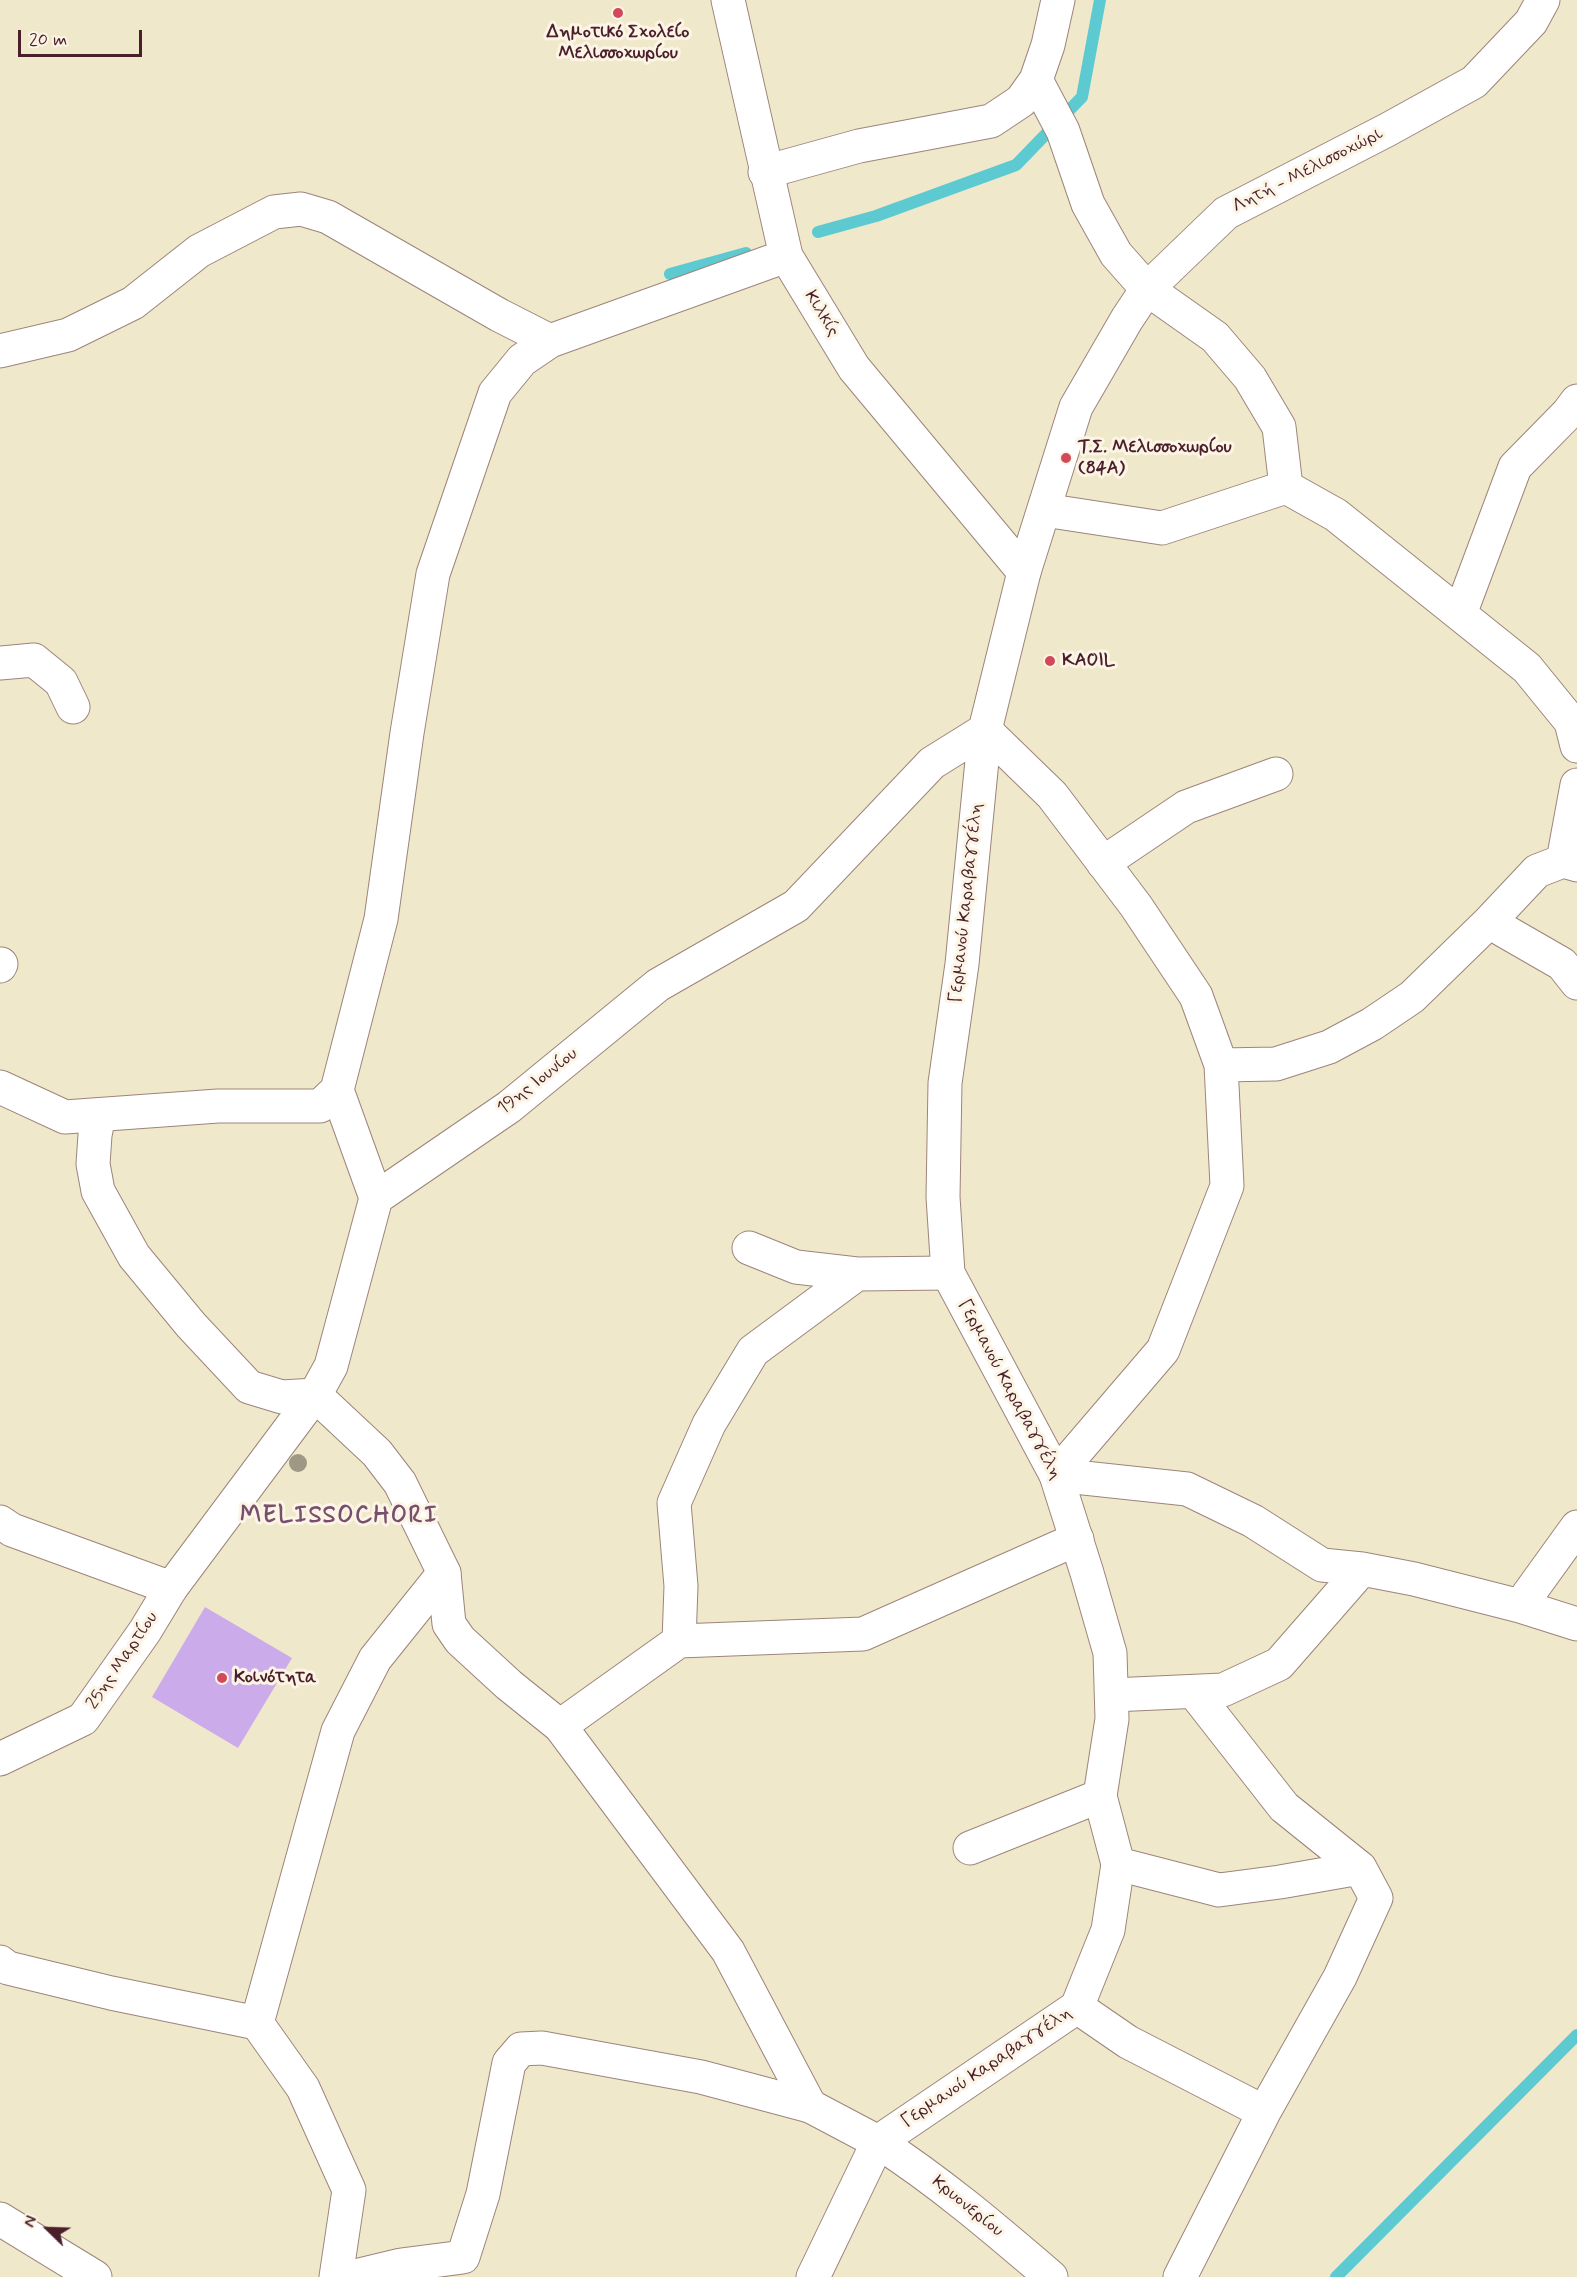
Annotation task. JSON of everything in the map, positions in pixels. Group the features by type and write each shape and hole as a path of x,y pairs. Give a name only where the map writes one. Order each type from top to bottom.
{"street":[{"name":"Κιλκίς","path":"728,0 765,172 786,256 854,368 1024,572"},
{"path":"1058,0 1048,45 1042,90 1063,131 1088,204 1116,254 1147,290 1215,337 1250,378 1279,427 1286,487"},
{"name":"Λητή - Μελισσοχώρι","path":"1024,572 1076,407 1127,319 1147,290 1227,213 1474,82 1531,22 1543,0"},
{"path":"765,172 859,146 991,121 1042,90"},
{"path":"0,351 68,335 133,303 199,251 274,212 301,209 328,217 499,315 550,341"},
{"path":"0,1087 65,1117 218,1106 320,1106 337,1090 381,919 407,734 433,574 495,393 522,360 550,341 786,256"},
{"path":"1460,614 1515,467 1577,401"},
{"path":"1044,510 1162,528 1286,487 1336,515 1527,668 1571,722 1577,746"},
{"name":"Γερμανού Καραβαγγέλη","path":"878,2142 1077,2007 1108,1930 1118,1864 1100,1796 1112,1719 1110,1653 1056,1475 948,1273 944,1197 945,1083 962,964 985,730 1024,572"},
{"path":"0,663 34,660 61,682 73,707"},
{"path":"985,730 1052,795 1136,906 1196,996 1221,1065 1227,1186 1163,1350 1056,1475"},
{"name":"19ης Ιουνίου","path":"376,1198 508,1107 658,985 796,906 932,763 985,730"},
{"path":"1103,862 1186,807 1276,774"},
{"path":"1221,1065 1276,1064 1337,1042 1372,1024 1412,997 1489,922 1537,870 1570,863 1577,785"},
{"path":"1489,922 1562,964 1577,983"},
{"path":"315,1395 331,1366 376,1198 337,1090"},
{"path":"99,1115 94,1135 93,1164 98,1191 134,1256 191,1325 249,1387 282,1397 315,1395 377,1453 400,1483 444,1573 449,1624 460,1640 509,1685 560,1726 728,1951 810,2106"},
{"path":"749,1248 796,1267 856,1274 948,1273"},
{"path":"679,1641 681,1586 674,1503 709,1424 753,1351 856,1274"},
{"name":"25ης Μαρτίου","path":"0,1759 83,1719 145,1631 171,1588 315,1395"},
{"path":"1056,1475 1187,1489 1253,1521 1322,1565 1362,1569 1414,1579 1520,1606 1577,1624"},
{"path":"0,1522 12,1530 171,1588"},
{"path":"1520,1606 1577,1527"},
{"path":"560,1726 679,1641 863,1634 1077,1539"},
{"path":"1112,1695 1223,1690 1279,1664 1362,1569"},
{"path":"257,2023 338,1731 375,1659 444,1573"},
{"path":"1180,2277 1264,2112 1340,1977 1376,1898 1360,1868 1284,1807 1194,1692"},
{"path":"970,1848 1100,1796"},
{"path":"1118,1864 1219,1890 1360,1868"},
{"path":"0,1962 8,1968 111,1993 257,2023 303,2088 350,2190 336,2277"},
{"path":"1077,2007 1128,2042 1264,2112"},
{"name":"Κρυονερίου","path":"401,2271 463,2257 483,2194 509,2063 521,2049 542,2048 701,2077 810,2106 878,2142 916,2167 976,2212 1051,2277"},
{"path":"813,2277 878,2142"},
{"path":"0,2219 95,2277"},
{"path":"351,2277 401,2271"}],"building":[{"name":"Κοινότητα","path":"205,1607 292,1658 238,1748 152,1697"}],"waterway":[{"path":"818,232 876,216 1016,165 1082,97 1100,0"},
{"path":"670,274 746,253"},
{"path":"1336,2277 1577,2035"}],"place":[{"name":"Δημοτικό Σχολείο Μελισσοχωρίου","path":"618,13"},
{"name":"Τ.Σ. Μελισσοχωρίου (84Α)","path":"1066,458"},
{"name":"KAOIL","path":"1050,661"},
{"name":"Κοινότητα","path":"222,1678"}],"district":[{"name":"MELISSOCHORI","path":"339,1517"}]}
